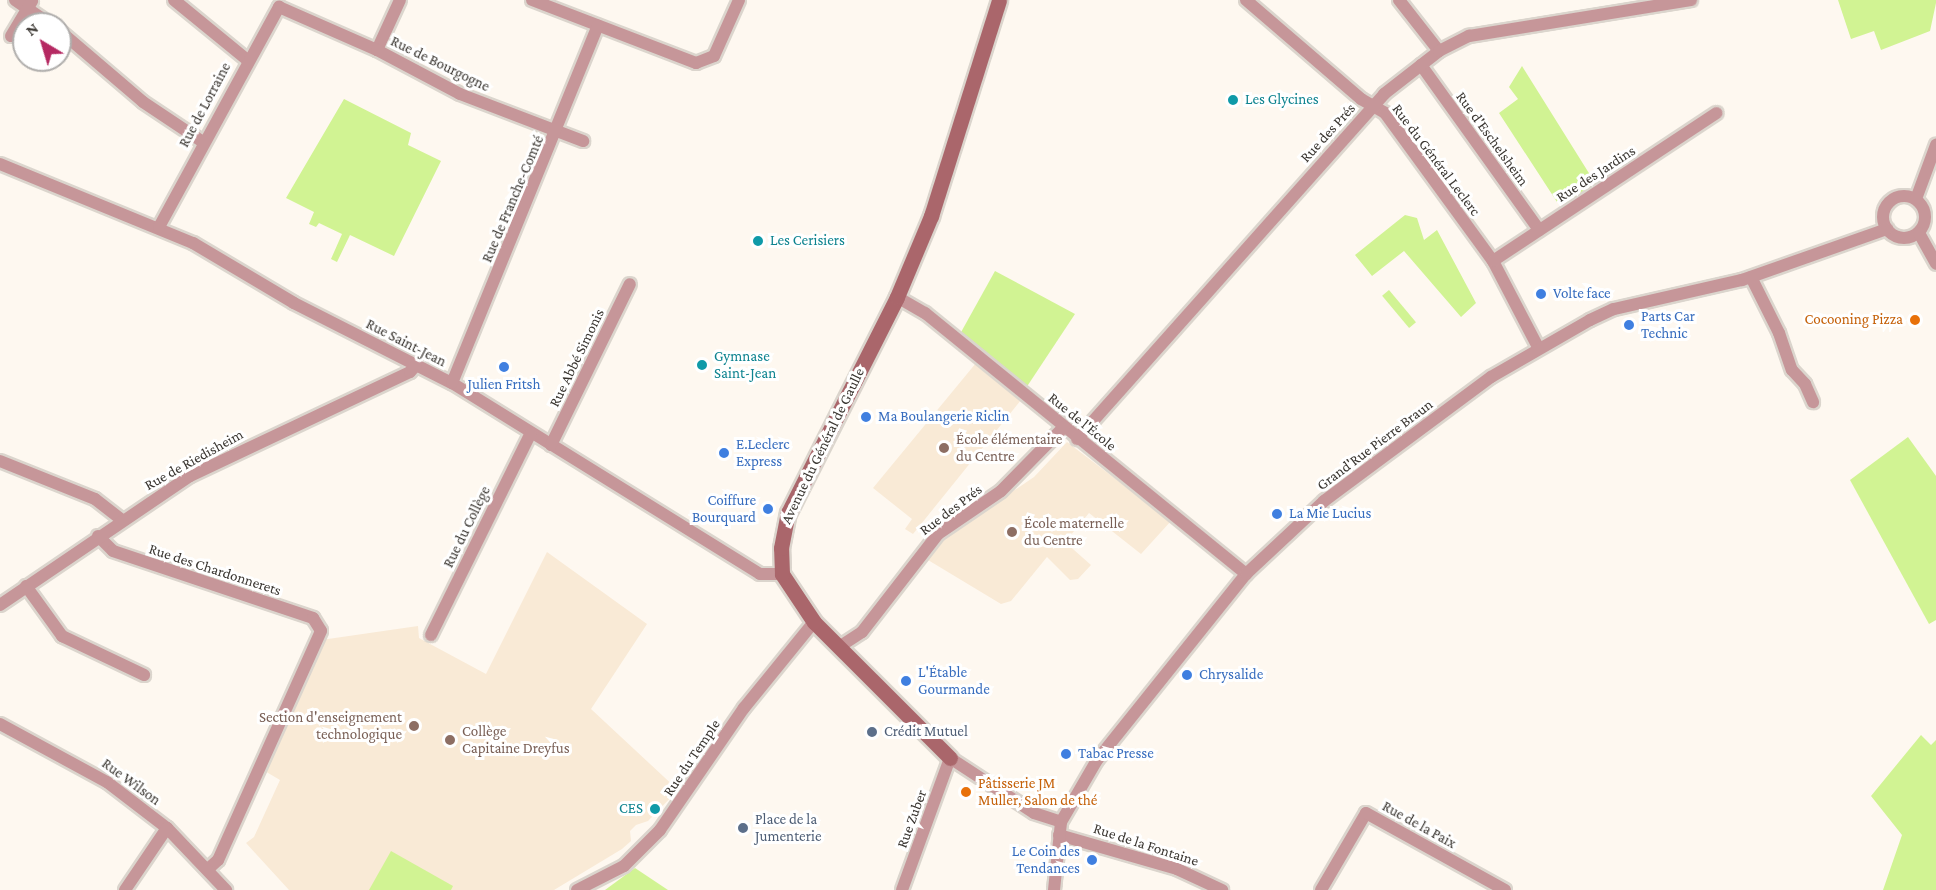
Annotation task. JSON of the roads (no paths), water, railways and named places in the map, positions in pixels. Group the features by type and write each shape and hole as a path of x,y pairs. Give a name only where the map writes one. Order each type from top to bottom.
{"main road":[{"name":"Avenue du Général de Gaulle","path":"782,574 781,548 788,513 897,297 957,144 999,0"},
{"path":"782,574 813,622 950,758"}],"street":[{"path":"11,36 30,3 15,0"},
{"path":"174,0 246,59"},
{"path":"377,50 400,0"},
{"path":"532,0 696,63 706,62 739,0"},
{"name":"Rue du Général Leclerc","path":"1246,0 1373,106 1385,113 1493,261 1538,347"},
{"path":"1399,0 1440,51"},
{"name":"Rue des Prés","path":"1077,439 1373,106 1440,51 1469,36 1691,0"},
{"name":"Rue de Lorraine","path":"159,227 273,11 286,8"},
{"name":"Rue de Bourgogne","path":"286,8 377,50 460,94 583,141"},
{"name":"Rue de Franche-Comté","path":"452,383 557,132 598,26"},
{"path":"72,42 143,102 204,142"},
{"name":"Rue d'Eschelsheim","path":"1421,65 1539,230"},
{"name":"Rue des Jardins","path":"1493,261 1717,113"},
{"path":"1916,199 1936,144"},
{"name":"Rue Saint-Jean","path":"0,164 159,227 452,383 760,574 782,574"},
{"path":"1919,233 1898,237 1887,229 1884,215 1890,202 1902,196 1916,199 1925,215 1919,233 1936,264"},
{"name":"Grand'Rue Pierre Braun","path":"1054,890 1060,829 1097,760 1246,574 1324,501 1538,347 1614,309 1751,277 1887,229"},
{"path":"1751,277 1779,333 1792,370 1806,384 1813,402"},
{"name":"Rue Abbé Simonis","path":"551,445 630,284"},
{"name":"Rue de l'École","path":"897,297 925,313 1077,439 1246,574"},
{"name":"Rue de Riedisheim","path":"0,605 121,519 190,476 410,372 416,365"},
{"name":"Rue des Prés","path":"839,647 862,632 924,548 1001,491 1064,427"},
{"name":"Rue du Collège","path":"431,635 531,433"},
{"path":"0,461 95,499 121,519"},
{"name":"Rue des Chardonnerets","path":"98,536 113,551 313,618 321,631 218,860 208,869"},
{"path":"26,586 62,636 144,675"},
{"name":"Rue du Temple","path":"577,890 624,866 660,830 744,708 813,622"},
{"name":"Rue Wilson","path":"0,724 73,759 167,828 226,890"},
{"path":"950,758 1060,829"},
{"name":"Rue Zuber","path":"902,890 950,758"},
{"name":"Rue de la Paix","path":"1321,890 1366,813 1505,890"},
{"path":"125,890 167,828"},
{"name":"Rue de la Fontaine","path":"1060,829 1177,869 1222,890"}],"place":[{"name":"Les Glycines","path":"1233,100"},
{"name":"Les Cerisiers","path":"758,241"},
{"name":"Volte face","path":"1541,294"},
{"name":"Cocooning Pizza","path":"1915,320"},
{"name":"Parts Car Technic","path":"1629,325"},
{"name":"Gymnase Saint-Jean","path":"702,365"},
{"name":"Julien Fritsh","path":"504,367"},
{"name":"Ma Boulangerie Riclin","path":"866,417"},
{"name":"École élémentaire du Centre","path":"944,448"},
{"name":"E.Leclerc Express","path":"724,453"},
{"name":"Coiffure Bourquard","path":"768,509"},
{"name":"La Mie Lucius","path":"1277,514"},
{"name":"École maternelle du Centre","path":"1012,532"},
{"name":"Chrysalide","path":"1187,675"},
{"name":"L'Étable Gourmande","path":"906,681"},
{"name":"Section d'enseignement technologique","path":"414,726"},
{"name":"Crédit Mutuel","path":"872,732"},
{"name":"Collège Capitaine Dreyfus","path":"450,740"},
{"name":"Tabac Presse","path":"1066,754"},
{"name":"Pâtisserie JM Muller, Salon de thé","path":"966,792"},
{"name":"CES","path":"655,809"},
{"name":"Place de la Jumenterie","path":"743,828"},
{"name":"Le Coin des Tendances","path":"1092,860"}]}
